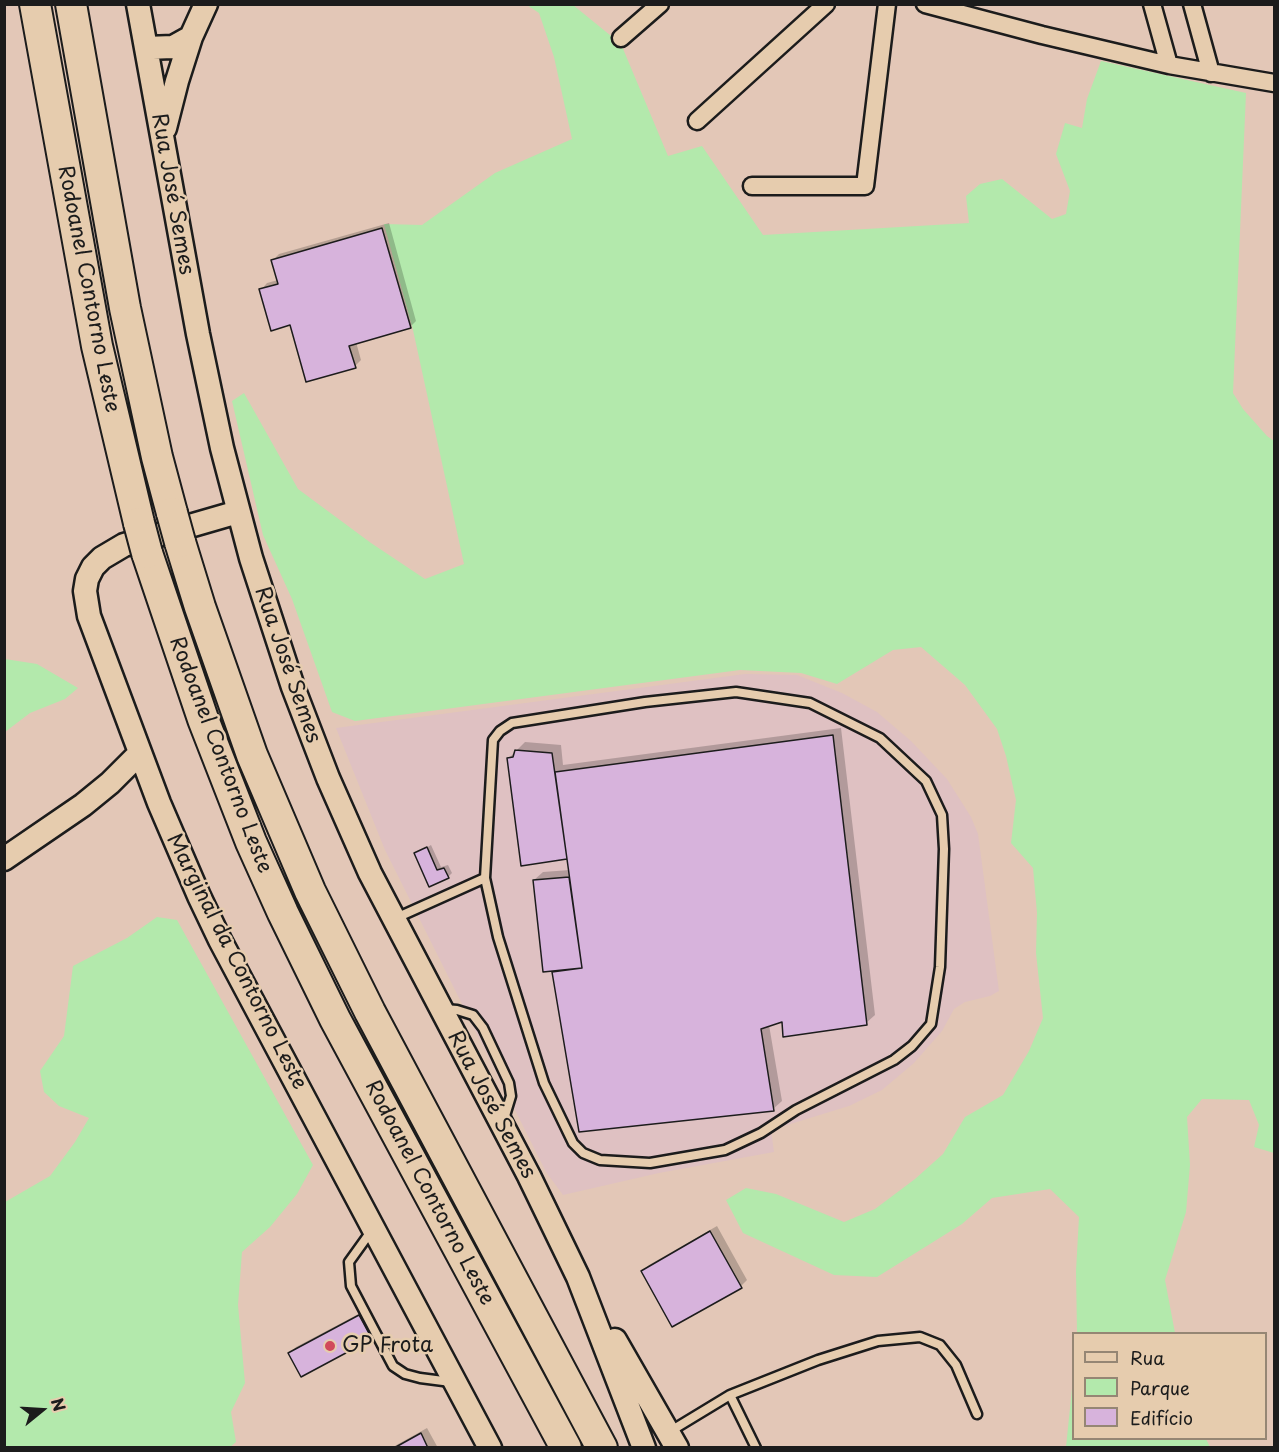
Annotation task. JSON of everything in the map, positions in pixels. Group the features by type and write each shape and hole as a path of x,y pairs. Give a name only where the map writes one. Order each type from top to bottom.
{"highway":[{"name":"Rodoanel Contorno Leste","path":"35,4 94,336 120,450 147,553 202,719 250,842 335,1019 566,1448"},
{"name":"Rodoanel Contorno Leste","path":"71,4 125,308 149,423 180,542 207,630 252,755 310,891 370,1012 602,1448"}],"main road":[{"name":"Rua José Semes","path":"138,4 202,355 238,512 272,627 311,737 351,831 393,919 502,1125 578,1277 672,1440"},
{"path":"163,139 177,81 191,38 206,4"},
{"path":"146,48 173,47 191,38"},
{"name":"Marginal da Contorno Leste","path":"238,512 124,545 102,558 93,567 87,579 85,591 89,616 139,754 177,849 220,940 490,1448"},
{"path":"4,859 83,806 139,754"},
{"name":"Rua José Semes","path":"578,1277 644,1448"}],"street":[{"path":"621,38 660,4"},
{"path":"697,121 826,4"},
{"path":"752,186 865,186 887,4"},
{"path":"925,4 1169,65 1275,83"},
{"path":"1152,4 1169,65"},
{"path":"1192,4 1211,73"}],"lane":[{"path":"736,692 810,703 880,738 926,781 942,815 944,849 940,967 931,1023 912,1047 894,1060 796,1110 761,1133 725,1150 650,1163 600,1160 583,1153 573,1143 544,1083 498,937 485,878 493,740 500,731 512,723 645,702 736,692"},
{"path":"393,919 485,878"},
{"path":"374,1227 349,1262 351,1286 387,1356 393,1366 405,1374 456,1382"},
{"path":"672,1440 730,1395 819,1360 878,1341 920,1337 940,1345 956,1365 977,1414"},
{"path":"730,1395 756,1448"}],"shaded area":[{"path":"745,674 797,675 842,693 877,712 911,741 947,779 971,817 978,834 999,991 990,996 965,1002 954,1009 942,1031 914,1063 882,1090 849,1106 771,1130 774,1152 659,1173 563,1195 546,1172 385,850 336,728"}],"green space":[{"path":"527,5 573,5 621,44 668,156 702,146 763,235 969,223 966,196 980,184 1002,179 1052,219 1066,214 1070,191 1056,154 1065,123 1082,128 1087,99 1101,61 1246,93 1233,393 1243,409 1274,441 1274,1153 1254,1147 1259,1125 1249,1100 1202,1099 1187,1117 1190,1165 1186,1212 1165,1280 1175,1332 1077,1332 1076,1271 1079,1217 1050,1189 992,1198 962,1224 877,1277 834,1275 743,1233 726,1200 746,1188 776,1194 844,1222 875,1209 915,1179 943,1154 965,1117 1003,1095 1029,1051 1043,1018 1036,953 1037,913 1033,868 1011,843 1016,800 1006,756 997,729 965,685 921,647 893,650 837,684 801,673 740,670 355,721 332,712 292,599 263,535 232,401 244,393 298,489 371,543 425,579 464,564 413,330 384,224 422,225 495,173 572,139 554,57 539,13"},
{"path":"5,659 37,664 78,688 65,699 30,713 5,732"},
{"path":"157,917 177,920 313,1165 297,1194 270,1227 242,1252 238,1305 245,1383 231,1412 236,1442 229,1448 5,1447 5,1202 50,1176 89,1118 59,1106 44,1092 40,1071 64,1036 73,966 127,938"},
{"path":"1072,1389 1072,1440 1206,1440 1210,1447 1066,1447"}],"building":[{"path":"382,228 411,328 349,346 356,368 306,382 290,325 271,331 259,289 278,284 271,260"},
{"path":"833,735 867,1025 783,1037 782,1022 761,1029 774,1111 579,1132 552,972 582,968 555,772"},
{"path":"515,750 552,753 567,859 521,866 507,758 513,757"},
{"path":"427,847 437,870 444,868 449,878 429,887 414,853"},
{"path":"569,877 582,968 543,972 533,880"},
{"path":"710,1231 742,1288 672,1327 641,1271"},
{"name":"GP Frota","path":"359,1315 372,1339 301,1377 288,1353"},
{"path":"421,1433 428,1448 394,1448"}],"place":[{"name":"GP Frota","path":"330,1346"}]}
